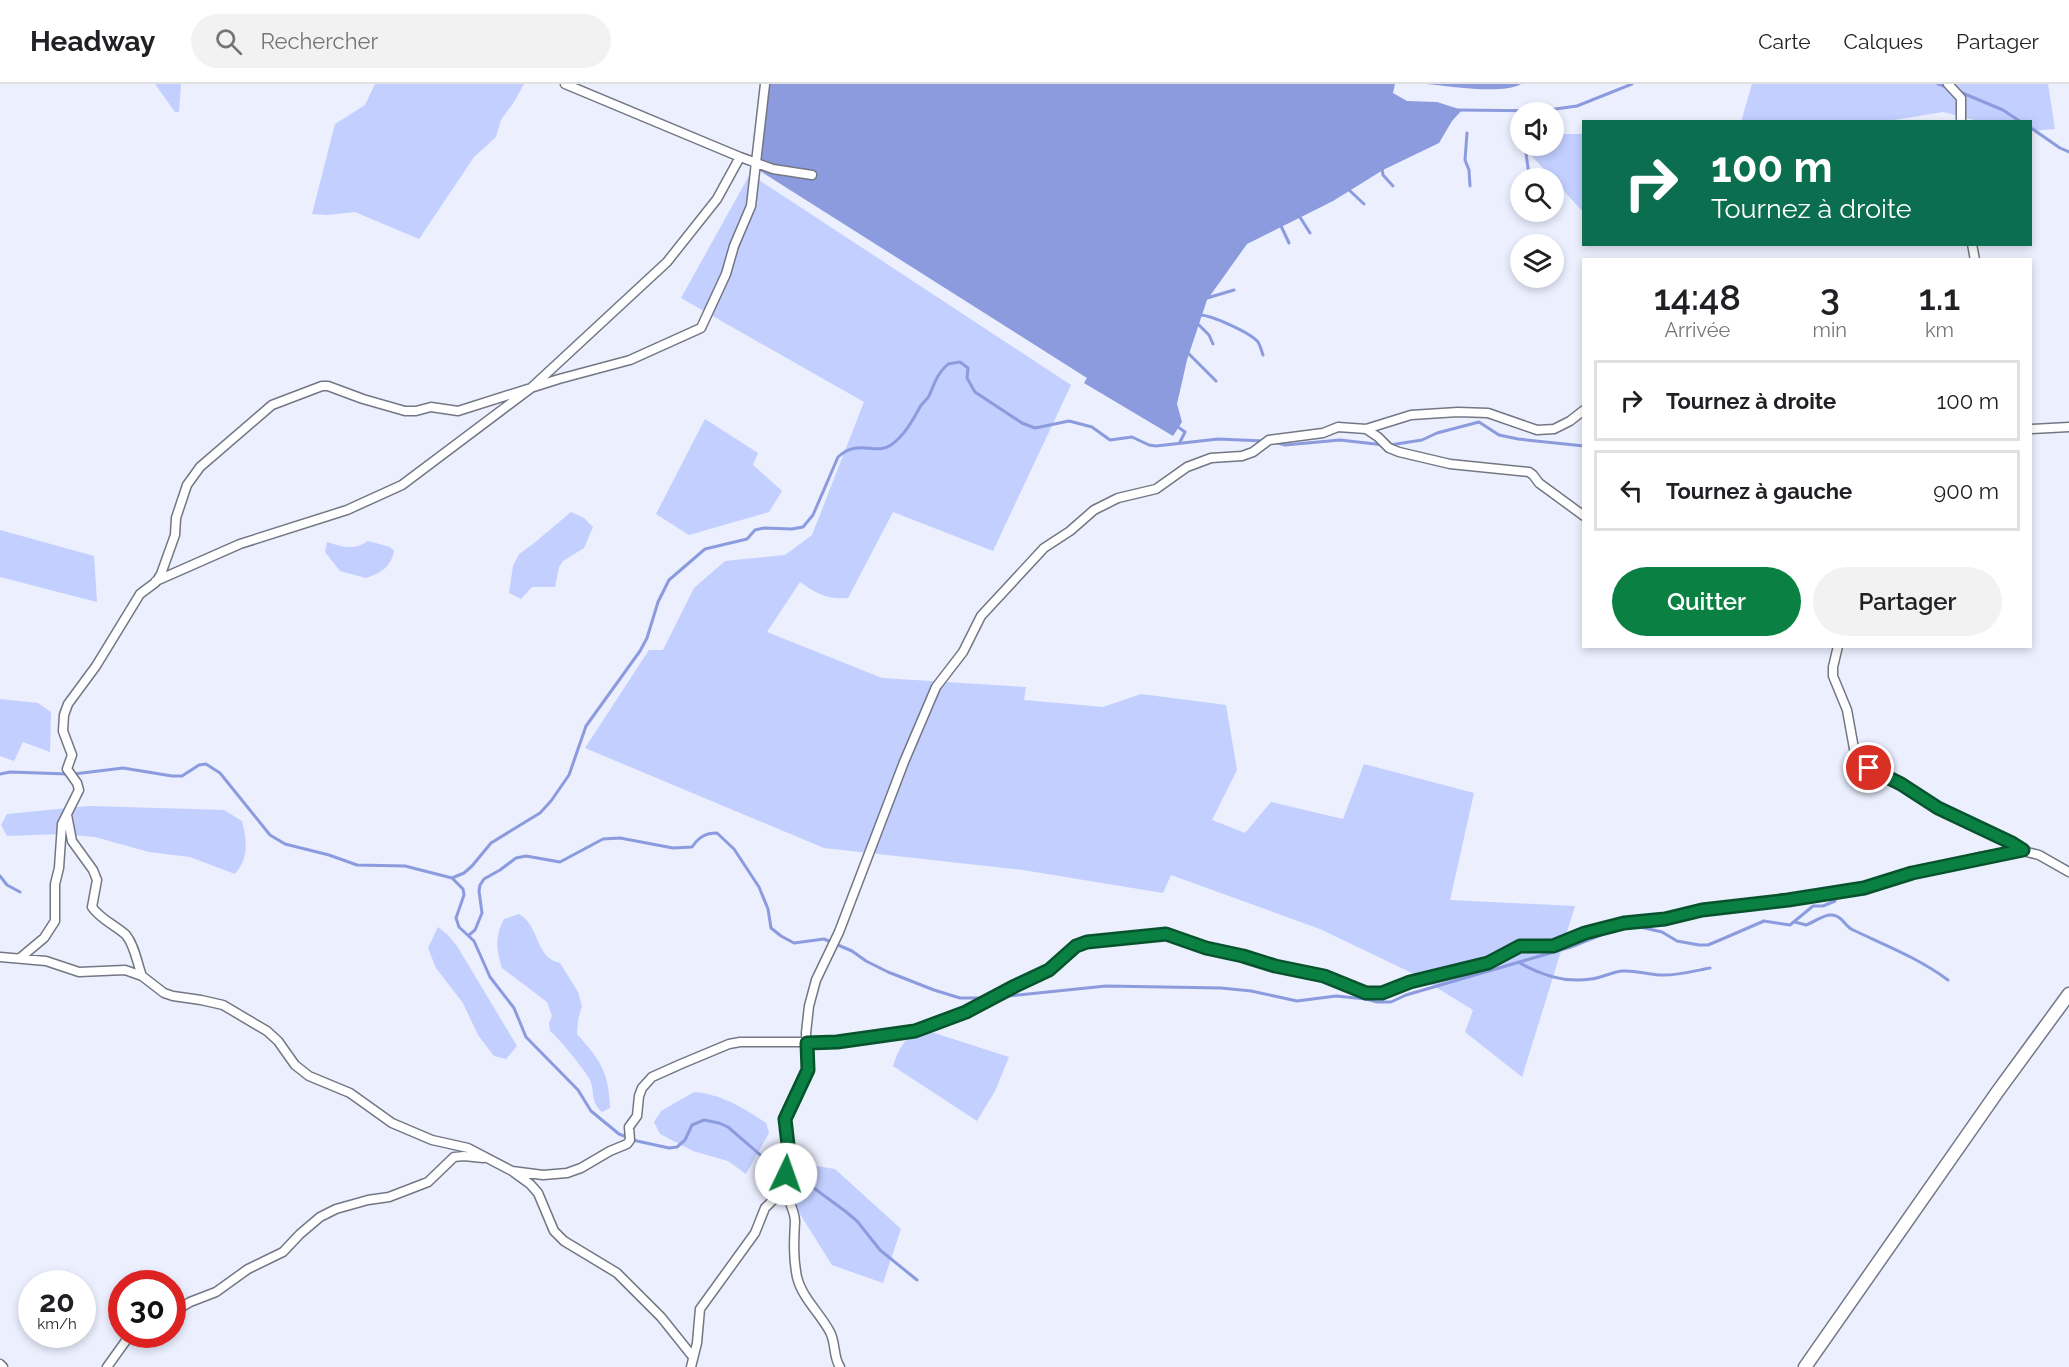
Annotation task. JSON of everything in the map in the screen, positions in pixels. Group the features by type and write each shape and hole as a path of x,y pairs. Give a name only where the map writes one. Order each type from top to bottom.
{"street":[{"path":"565,84 755,163 773,169 812,175"},
{"path":"156,582 175,535 176,518 187,485 200,467 258,416 281,400 328,386 405,411 416,411 431,406 458,411 630,360 700,328 726,274 734,246 751,206 765,84"},
{"path":"1948,84 1961,98 1961,120"},
{"path":"21,958 44,938 55,921 55,884 59,868 62,824 79,790 68,770 72,755 63,731 64,715 68,704 96,666 140,594 156,582 240,544 347,510 402,485 531,388 667,262 717,199 740,157"},
{"path":"691,1367 697,1343 700,1309 755,1233 765,1208 783,1187 790,1162 785,1119 808,1070 806,1033 809,1006 816,980 839,932 904,762 936,687 963,652 981,616 1044,548 1070,531 1094,510 1118,498 1155,489 1187,467 1211,458 1242,456 1253,452 1269,440 1323,433 1338,427 1366,429 1411,415 1458,412 1488,413 1537,430 1554,429 1570,422 1582,412"},
{"path":"2032,429 2069,427"},
{"path":"1366,429 1378,436 1389,448 1400,452 1450,464 1528,472 1539,483 1582,515"},
{"path":"1838,648 1833,676 1847,710 1855,754 1862,764 1901,784 1938,808 2023,850 2039,855 2069,872"},
{"path":"67,815 72,841 93,870 97,880 92,907 96,913 127,937 134,948 142,976"},
{"path":"512,1171 543,1175 567,1173 627,1144 630,1140 629,1127 637,1116 639,1096 642,1088 652,1077 729,1044 837,1042 915,1031 966,1012 1049,970 1076,946 1087,942 1166,934 1206,948 1324,976 1366,993 1382,993 1410,982 1488,963 1520,946 1553,946 1585,933 1624,923 1665,919 1702,910 1778,902 1864,888 1912,873 2023,850"},
{"path":"0,957 46,961 79,972 125,970 142,976 164,993 223,1005 267,1031 278,1041 295,1065 309,1076 350,1093 392,1123 432,1140 468,1148 512,1171 538,1193 554,1231 564,1241 617,1273 661,1317 693,1358"},
{"path":"1805,1367 1998,1091 2069,994"},
{"path":"186,1304 216,1292 248,1269 283,1252 314,1222 336,1209 389,1197 428,1182 454,1157 488,1159"},
{"path":"783,1187 795,1220 793,1252 798,1279 808,1301 829,1331 833,1340 836,1362 840,1367"},
{"path":"107,1367 121,1348"}],"shaded area":[{"path":"155,84 181,84 179,112 175,112"},
{"path":"375,84 524,84 501,120 496,137 474,157 419,239 355,212 312,214 335,124 365,105"},
{"path":"767,84 1395,84 1393,93 1407,101 1437,102 1462,110 1452,121 1439,143 1383,170 1333,201 1247,244 1207,300 1187,360 1177,404 1182,422 1173,436 1084,383 1087,378 757,169"},
{"path":"1426,84 1521,84 1501,89 1489,89"},
{"path":"1752,84 2048,84 2055,129 2032,131 2032,120 1974,120 1943,112 1894,120 1742,120"},
{"path":"1564,134 1582,134 1582,211 1564,191 1564,168 1543,168 1532,156 1564,156"},
{"path":"750,174 1071,385 993,551 893,512 848,598 822,595 800,582 767,632 882,678 1026,687 1024,700 1103,707 1141,694 1226,705 1237,770 1212,820 1245,833 1271,802 1343,819 1364,764 1474,793 1450,900 1575,906 1522,1077 1465,1032 1473,1010 1416,975 1320,929 1171,875 1163,893 1023,870 824,848 585,748 649,650 663,650 694,588 725,561 785,555 812,535 864,402 681,298"},
{"path":"705,419 758,453 753,465 782,491 769,512 689,535 656,514"},
{"path":"571,512 584,518 593,527 584,548 563,561 559,567 555,587 532,587 521,599 509,593 513,566 519,554"},
{"path":"0,530 94,556 97,602 0,577"},
{"path":"368,541 390,547 394,551 385,569 366,578 340,571 325,552 327,542 343,547 353,547"},
{"path":"0,699 38,703 51,712 50,752 23,742 14,761 0,756"},
{"path":"89,806 224,810 242,821 246,842 243,862 235,874 190,857 149,852 95,837 62,834 7,836 1,825 7,814"},
{"path":"519,914 531,926 546,955 560,963 578,992 582,1006 577,1034 602,1067 608,1085 610,1108 602,1112 595,1104 589,1078 559,1039 550,1031 549,1023 552,1016 547,1002 502,968 498,949 499,931 504,919"},
{"path":"438,927 457,946 517,1046 506,1059 494,1056 478,1035 463,1003 436,968 428,948"},
{"path":"922,1029 1009,1057 995,1091 977,1121 893,1066 903,1044 911,1035"},
{"path":"694,1092 723,1099 766,1123 769,1133 746,1174 728,1161 693,1151 660,1134 654,1122 661,1111"},
{"path":"792,1162 835,1169 901,1229 883,1283 832,1265 783,1187"}],"waterway":[{"path":"1458,110 1541,111 1577,106 1632,84"},
{"path":"1938,84 1949,88"},
{"path":"1960,92 2003,110 2018,120"},
{"path":"2032,129 2069,152"},
{"path":"1467,133 1465,160 1469,170 1470,186"},
{"path":"1526,156 1528,168"},
{"path":"1382,168 1383,175 1393,186"},
{"path":"1348,189 1364,204"},
{"path":"1298,214 1310,233"},
{"path":"1281,226 1289,243"},
{"path":"1207,298 1234,290"},
{"path":"1200,315 1221,321 1248,334 1258,342 1263,355"},
{"path":"1196,322 1209,335 1213,344"},
{"path":"1188,353 1216,381"},
{"path":"452,878 464,873 472,866 491,843 540,813 551,801 569,775 586,726 647,638 658,602 669,580 705,549 747,539 755,530 803,527 813,515 838,457 853,449 885,448 896,441 908,427 928,397 938,376 948,364 960,362 968,368 967,378 975,392 1022,423 1035,428 1069,421 1092,427 1110,440 1132,437 1156,446 1218,439 1264,441"},
{"path":"1390,445 1422,440 1437,433 1479,422 1499,435 1582,446"},
{"path":"1178,427 1185,432 1180,442"},
{"path":"1274,442 1285,445 1340,440 1384,445"},
{"path":"74,774 123,768 182,776 199,765 206,764 220,773 270,835 285,844 357,865 405,866 452,878 463,889 464,895 456,918 459,927 474,941 490,977 514,1008 526,1037 578,1090 591,1111 619,1134 637,1141 669,1148 677,1147 685,1140 692,1125 704,1120 728,1127 765,1159 807,1183 845,1211 857,1221 880,1250 917,1280"},
{"path":"0,774 10,772 68,774"},
{"path":"469,935 475,930 482,913 480,885 484,879 516,858 526,856 560,862 603,839 620,838 673,848 692,847 703,836 717,833 734,849 759,887 768,909 771,928 781,936 794,943 824,939 852,951 888,972 934,990 960,998 987,998"},
{"path":"0,876 7,885 20,892"},
{"path":"999,997 1106,986 1221,988 1251,991 1297,1001 1336,996 1391,1002 1406,995 1571,947 1613,930 1636,926 1662,932 1677,941 1708,945 1764,921 1790,925 1813,906 1823,906 1835,901"},
{"path":"1795,922 1806,925 1825,916 1836,916 1853,930 1914,959 1948,980"},
{"path":"1520,963 1545,974 1572,980 1595,978 1622,971 1665,975 1710,968"}],"route":[{"path":"786,1174 790,1162 785,1119 808,1070 807,1043 837,1042 915,1031 966,1012 1049,970 1076,946 1087,942 1166,934 1206,948 1324,976 1366,993 1382,993 1410,982 1488,963 1520,946 1545,948 1585,933 1624,923 1665,919 1702,910 1864,888 1912,873 2023,850 1938,808 1901,784 1869,768"}]}
